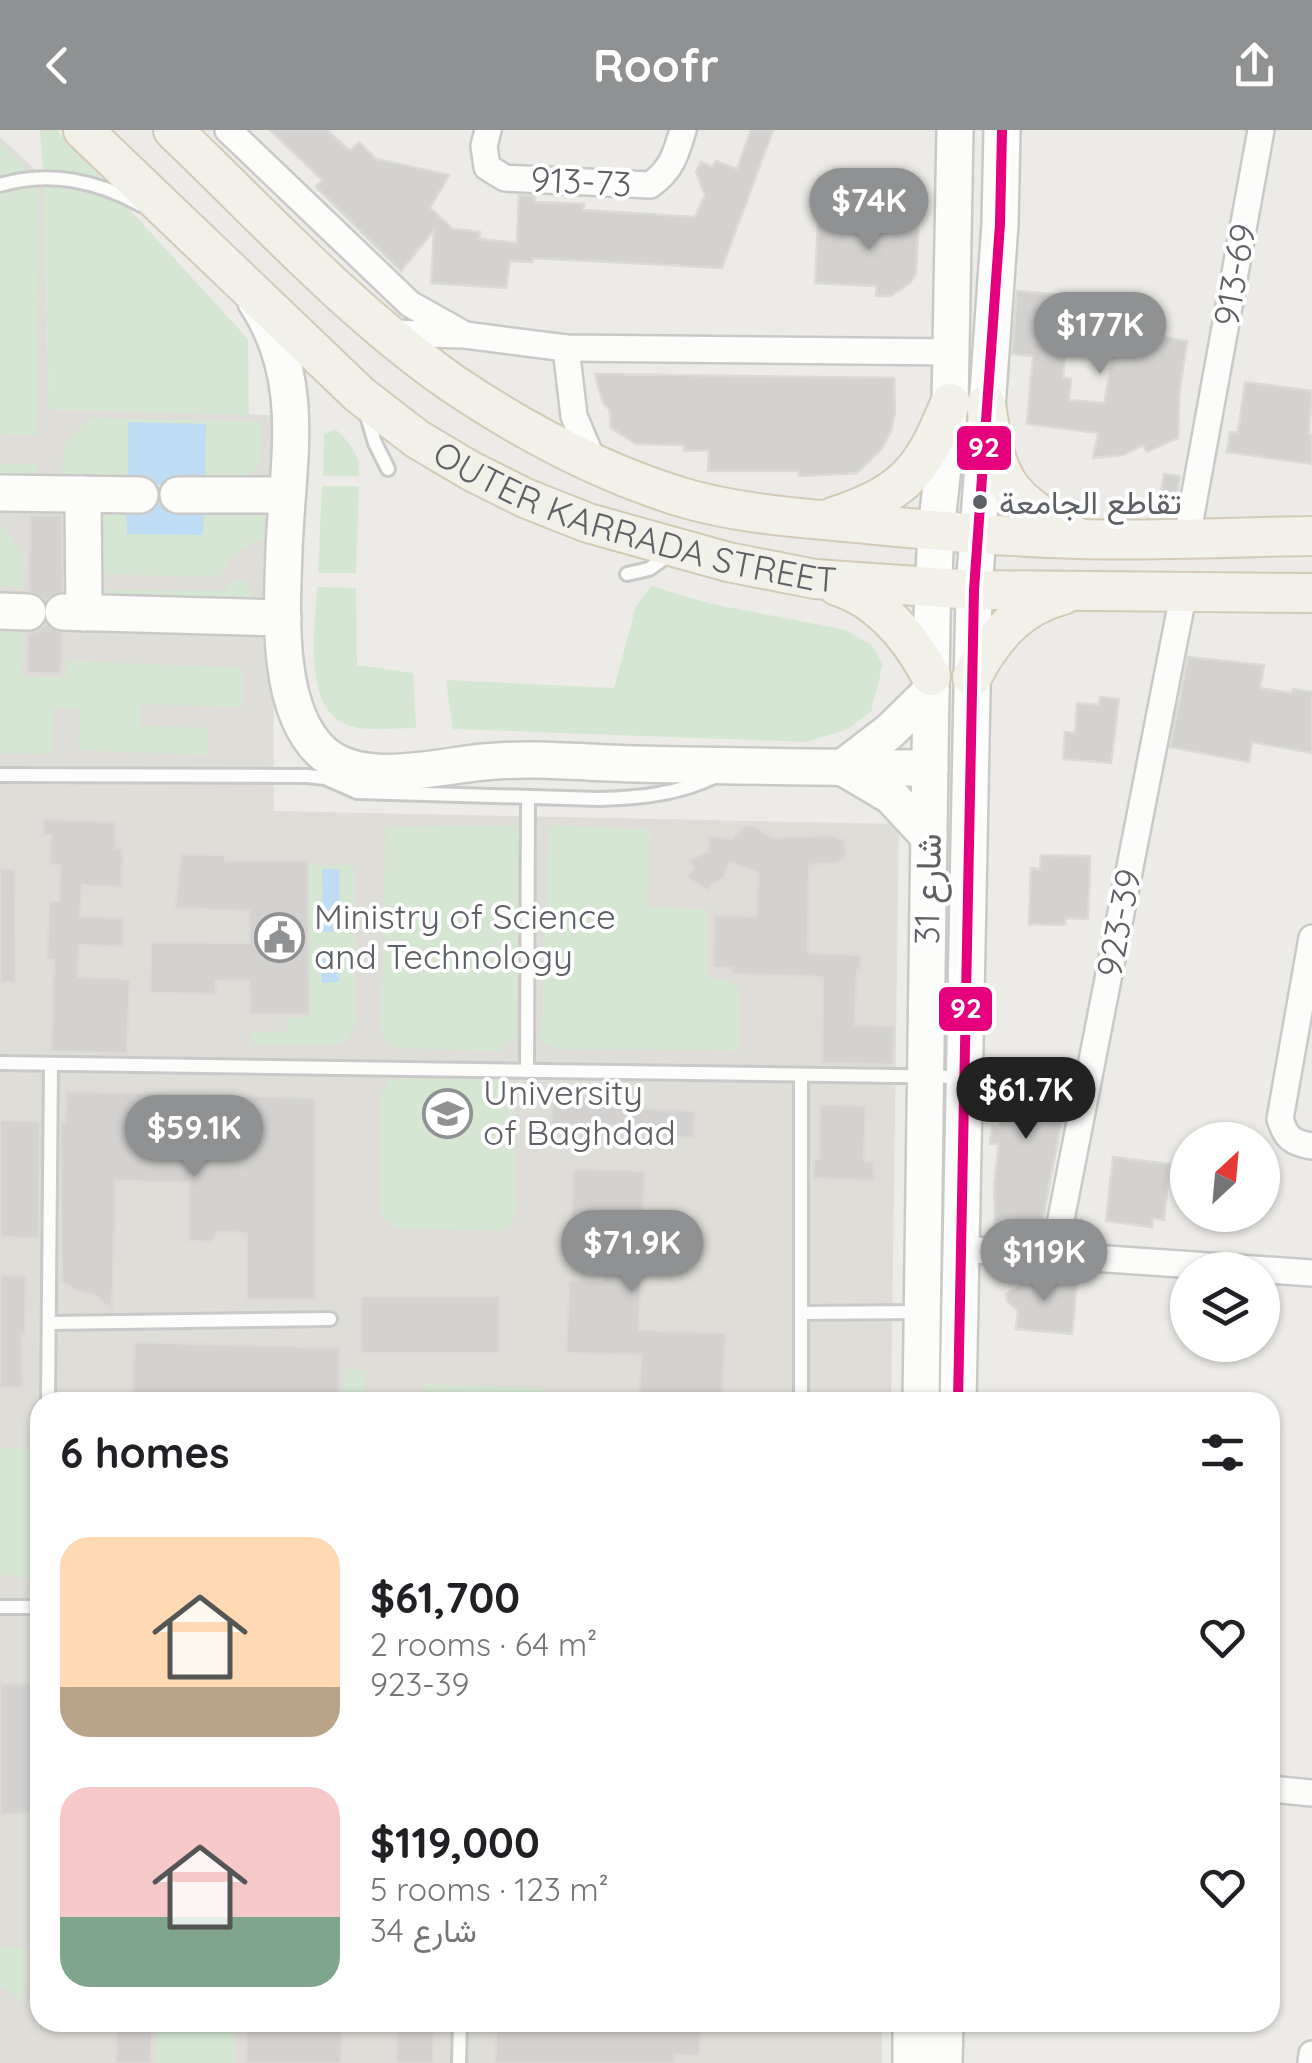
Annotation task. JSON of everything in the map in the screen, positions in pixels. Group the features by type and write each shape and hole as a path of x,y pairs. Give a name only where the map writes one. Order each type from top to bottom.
{"main road":[{"name":"OUTER KARRADA STREET","path":"83,130 360,395 417,439 524,498 588,523 677,549 815,580 974,590 1312,593"},
{"name":"OUTER KARRADA STREET","path":"173,130 311,263 452,383 595,466 684,498 743,512 824,520 979,520 1080,539 1312,536"},
{"path":"824,520 871,505 893,491 918,468 934,441 968,404 1010,489 1031,508 1080,539"},
{"path":"815,580 845,589 892,620 916,649 931,684"},
{"path":"972,678 985,652 1009,624 1050,598 1078,591"}],"street":[{"path":"228,130 410,304 465,334"},
{"name":"913-73","path":"488,130 484,146 487,167 505,178 650,185 665,175 676,156 683,130"},
{"path":"955,130 952,352 968,404"},
{"path":"968,404 1000,224 1002,130"},
{"name":"913-69","path":"1186,538 1261,130"},
{"path":"221,262 273,328 287,373 292,433 286,496 284,643 292,694 310,740 335,770 430,770 503,760 930,768"},
{"path":"388,332 465,334 566,348 952,352"},
{"path":"566,348 574,416 595,466"},
{"name":"شارع 31","path":"920,1392 933,588 938,517 968,404"},
{"name":"شارع 31","path":"958,1392 974,590 979,520 968,404"},
{"path":"0,493 140,494"},
{"path":"83,494 44,612 283,618"},
{"path":"178,495 286,496"},
{"name":"923-39","path":"1054,1255 1184,591"},
{"path":"842,768 888,732 931,684"},
{"path":"842,768 891,796 929,838"},
{"path":"1312,938 1280,1119 1285,1135 1294,1143 1312,1146"},
{"path":"960,1249 1312,1273"},
{"path":"1280,1790 1312,1794"},
{"path":"911,2063 912,2032"},
{"path":"944,2063 945,2032"},
{"path":"1311,2063 1312,2054"}],"lane":[{"path":"0,185 33,178 63,178 91,184 129,198 166,220 221,262"},
{"path":"360,395 388,469"},
{"path":"626,574 659,564 677,549"},
{"path":"0,775 325,778 335,770 357,792 635,798 670,793 736,766"},
{"path":"430,770 435,785 464,795"},
{"path":"527,1071 528,796"},
{"path":"0,1063 966,1076"},
{"path":"48,1392 51,1064"},
{"path":"801,1074 801,1392"},
{"path":"801,1313 922,1312"},
{"path":"49,1323 330,1318"},
{"path":"0,1607 30,1606"},
{"path":"459,2063 460,2032"}],"shaded area":[{"name":"University of Baghdad","path":"0,137 44,178 49,409 272,415 274,811 899,824 891,1392 30,1392 30,2032 882,2032 882,2063 0,2063"}],"green space":[{"path":"40,130 57,130 248,339 249,415 49,409"},
{"path":"0,142 39,181 37,435 0,434"},
{"path":"91,418 262,422 261,454 254,471 247,476 205,485 206,424 129,422 128,484 61,481 65,444"},
{"path":"335,429 353,450 359,476 323,476 324,434"},
{"path":"0,464 38,464 38,475 0,475"},
{"path":"322,486 359,486 356,573 318,573"},
{"path":"126,504 203,535 204,505 266,506 263,540 243,548 219,577 93,574 96,505"},
{"path":"0,524 24,556 22,587 0,586"},
{"path":"244,580 252,595 251,610 102,606 95,590 225,591 232,581"},
{"path":"651,586 712,604 846,630 871,645 883,664 871,712 848,729 807,742 453,729 446,680 614,688 636,606"},
{"path":"317,587 356,588 357,665 413,673 416,728 354,727 337,719 325,706 315,668"},
{"path":"0,625 23,626 22,677 66,678 67,661 243,668 242,707 140,704 140,726 208,728 207,755 78,750 80,709 54,708 52,754 0,753"},
{"path":"519,825 517,1035 500,1051 393,1048 381,1030 386,827"},
{"path":"550,825 650,830 647,907 707,910 708,978 729,981 739,989 739,1050 559,1049 541,1041"},
{"path":"309,865 354,865 356,1023 349,1037 339,1044 252,1045 252,1032 287,1032 287,1017 310,1017"},
{"path":"392,1079 497,1079 509,1086 515,1098 516,1213 511,1224 500,1231 395,1228 381,1214 381,1093"},
{"path":"345,1369 366,1370 365,1392 344,1392"},
{"path":"427,1384 542,1388 542,1392 422,1392"},
{"path":"0,1448 30,1450 30,1578 0,1574"},
{"path":"0,1948 25,1948 24,2002 0,1985"},
{"path":"157,2032 234,2032 234,2063 157,2063"}],"water":[{"path":"128,422 206,424 205,485 128,484"},
{"path":"126,504 204,505 203,535 127,534"},
{"path":"322,869 339,869 339,932 323,932"},
{"path":"321,959 339,959 339,982 322,983"}],"building":[{"path":"270,130 327,130 350,151 359,142 376,159 449,175 430,208 453,229 480,232 479,239 517,243 519,195 535,196 535,202 584,204 583,210 695,217 705,195 696,172 701,162 712,167 716,161 737,169 751,130 773,130 722,268 533,258 532,262 510,261 506,288 431,283 434,230 401,271 316,187 322,180"},
{"path":"884,212 919,214 916,273 910,283 891,296 876,296 877,286 815,283 818,222 882,225"},
{"path":"1017,291 1103,299 1101,323 1068,320 1063,378 1071,379 1069,400 1104,403 1118,329 1187,341 1178,438 1147,452 1143,445 1123,455 1093,458 1098,433 1027,424 1033,356 1012,354"},
{"path":"595,374 894,378 895,413 882,449 857,473 799,476 798,471 708,471 709,450 684,451 684,445 636,444 610,427 610,410 603,403"},
{"path":"1245,382 1312,391 1312,464 1227,452 1230,432 1238,433"},
{"path":"1164,474 1180,476 1175,509 1158,506"},
{"path":"30,515 62,515 63,591 45,600 29,591"},
{"path":"46,624 62,633 61,674 27,673 28,633"},
{"path":"1188,657 1264,665 1260,688 1312,692 1312,753 1252,742 1249,762 1170,747"},
{"path":"1100,697 1119,699 1111,763 1063,759 1065,732 1075,733 1077,703 1099,705"},
{"path":"43,819 116,822 116,848 123,848 122,887 82,885 80,916 124,918 123,947 79,945 78,977 130,979 127,1054 51,1051 54,960 47,959 49,901 59,901 60,865 49,865 51,835 43,835"},
{"path":"745,826 755,826 772,838 830,835 845,840 846,855 838,863 809,865 808,953 861,955 855,1025 894,1026 893,1065 822,1063 823,977 732,974 732,968 713,968 714,915 756,916 758,873 730,862 724,878 708,891 687,877 694,867 687,860 708,852 708,836 731,839"},
{"path":"181,854 225,855 225,861 308,861 309,1014 250,1014 249,981 216,981 216,994 150,993 151,942 249,943 249,911 175,908"},
{"path":"1041,855 1090,856 1088,919 1066,918 1065,925 1029,924 1031,868 1040,869"},
{"path":"0,869 15,869 16,982 0,982"},
{"path":"995,1068 1059,1072 1059,1076 1070,1078 1042,1223 995,1223 999,1144 990,1144 992,1126 999,1127 1001,1091 994,1091"},
{"path":"66,1091 315,1098 316,1300 247,1300 247,1233 218,1232 211,1242 188,1241 189,1182 116,1181 112,1310 94,1295 62,1282 60,1121 65,1122"},
{"path":"552,1096 613,1099 613,1107 695,1111 694,1138 624,1135 624,1127 551,1124"},
{"path":"820,1104 866,1106 864,1161 874,1162 874,1181 813,1178 814,1159 819,1159"},
{"path":"0,1120 40,1121 39,1238 0,1237"},
{"path":"1113,1157 1170,1164 1164,1220 1153,1218 1152,1227 1106,1221"},
{"path":"573,1169 645,1171 639,1330 726,1333 722,1392 639,1392 641,1355 566,1353 569,1280 603,1281 604,1241 571,1239"},
{"path":"0,1275 26,1276 25,1334 21,1334 23,1387 0,1388"},
{"path":"1020,1275 1077,1280 1072,1334 1016,1329 1018,1311 1007,1301 1006,1294 1019,1286"},
{"path":"361,1296 499,1296 499,1353 361,1353"},
{"path":"134,1342 340,1348 339,1392 132,1392"},
{"path":"30,1683 30,1813 0,1814 0,1684"},
{"path":"117,2032 152,2032 151,2063 116,2063"},
{"path":"247,2032 342,2032 341,2063 246,2063"},
{"path":"398,2032 434,2032 433,2063 396,2063"},
{"path":"497,2032 701,2032 700,2056 675,2055 675,2063 495,2063"}],"transit line":[{"name":"92","path":"958,1392 974,590 1000,224 1002,130"}],"place":[{"name":"تقاطع الجامعة","path":"980,502"},
{"name":"Ministry of Science and Technology","path":"279,937"},
{"name":"University of Baghdad","path":"448,1113"}]}
